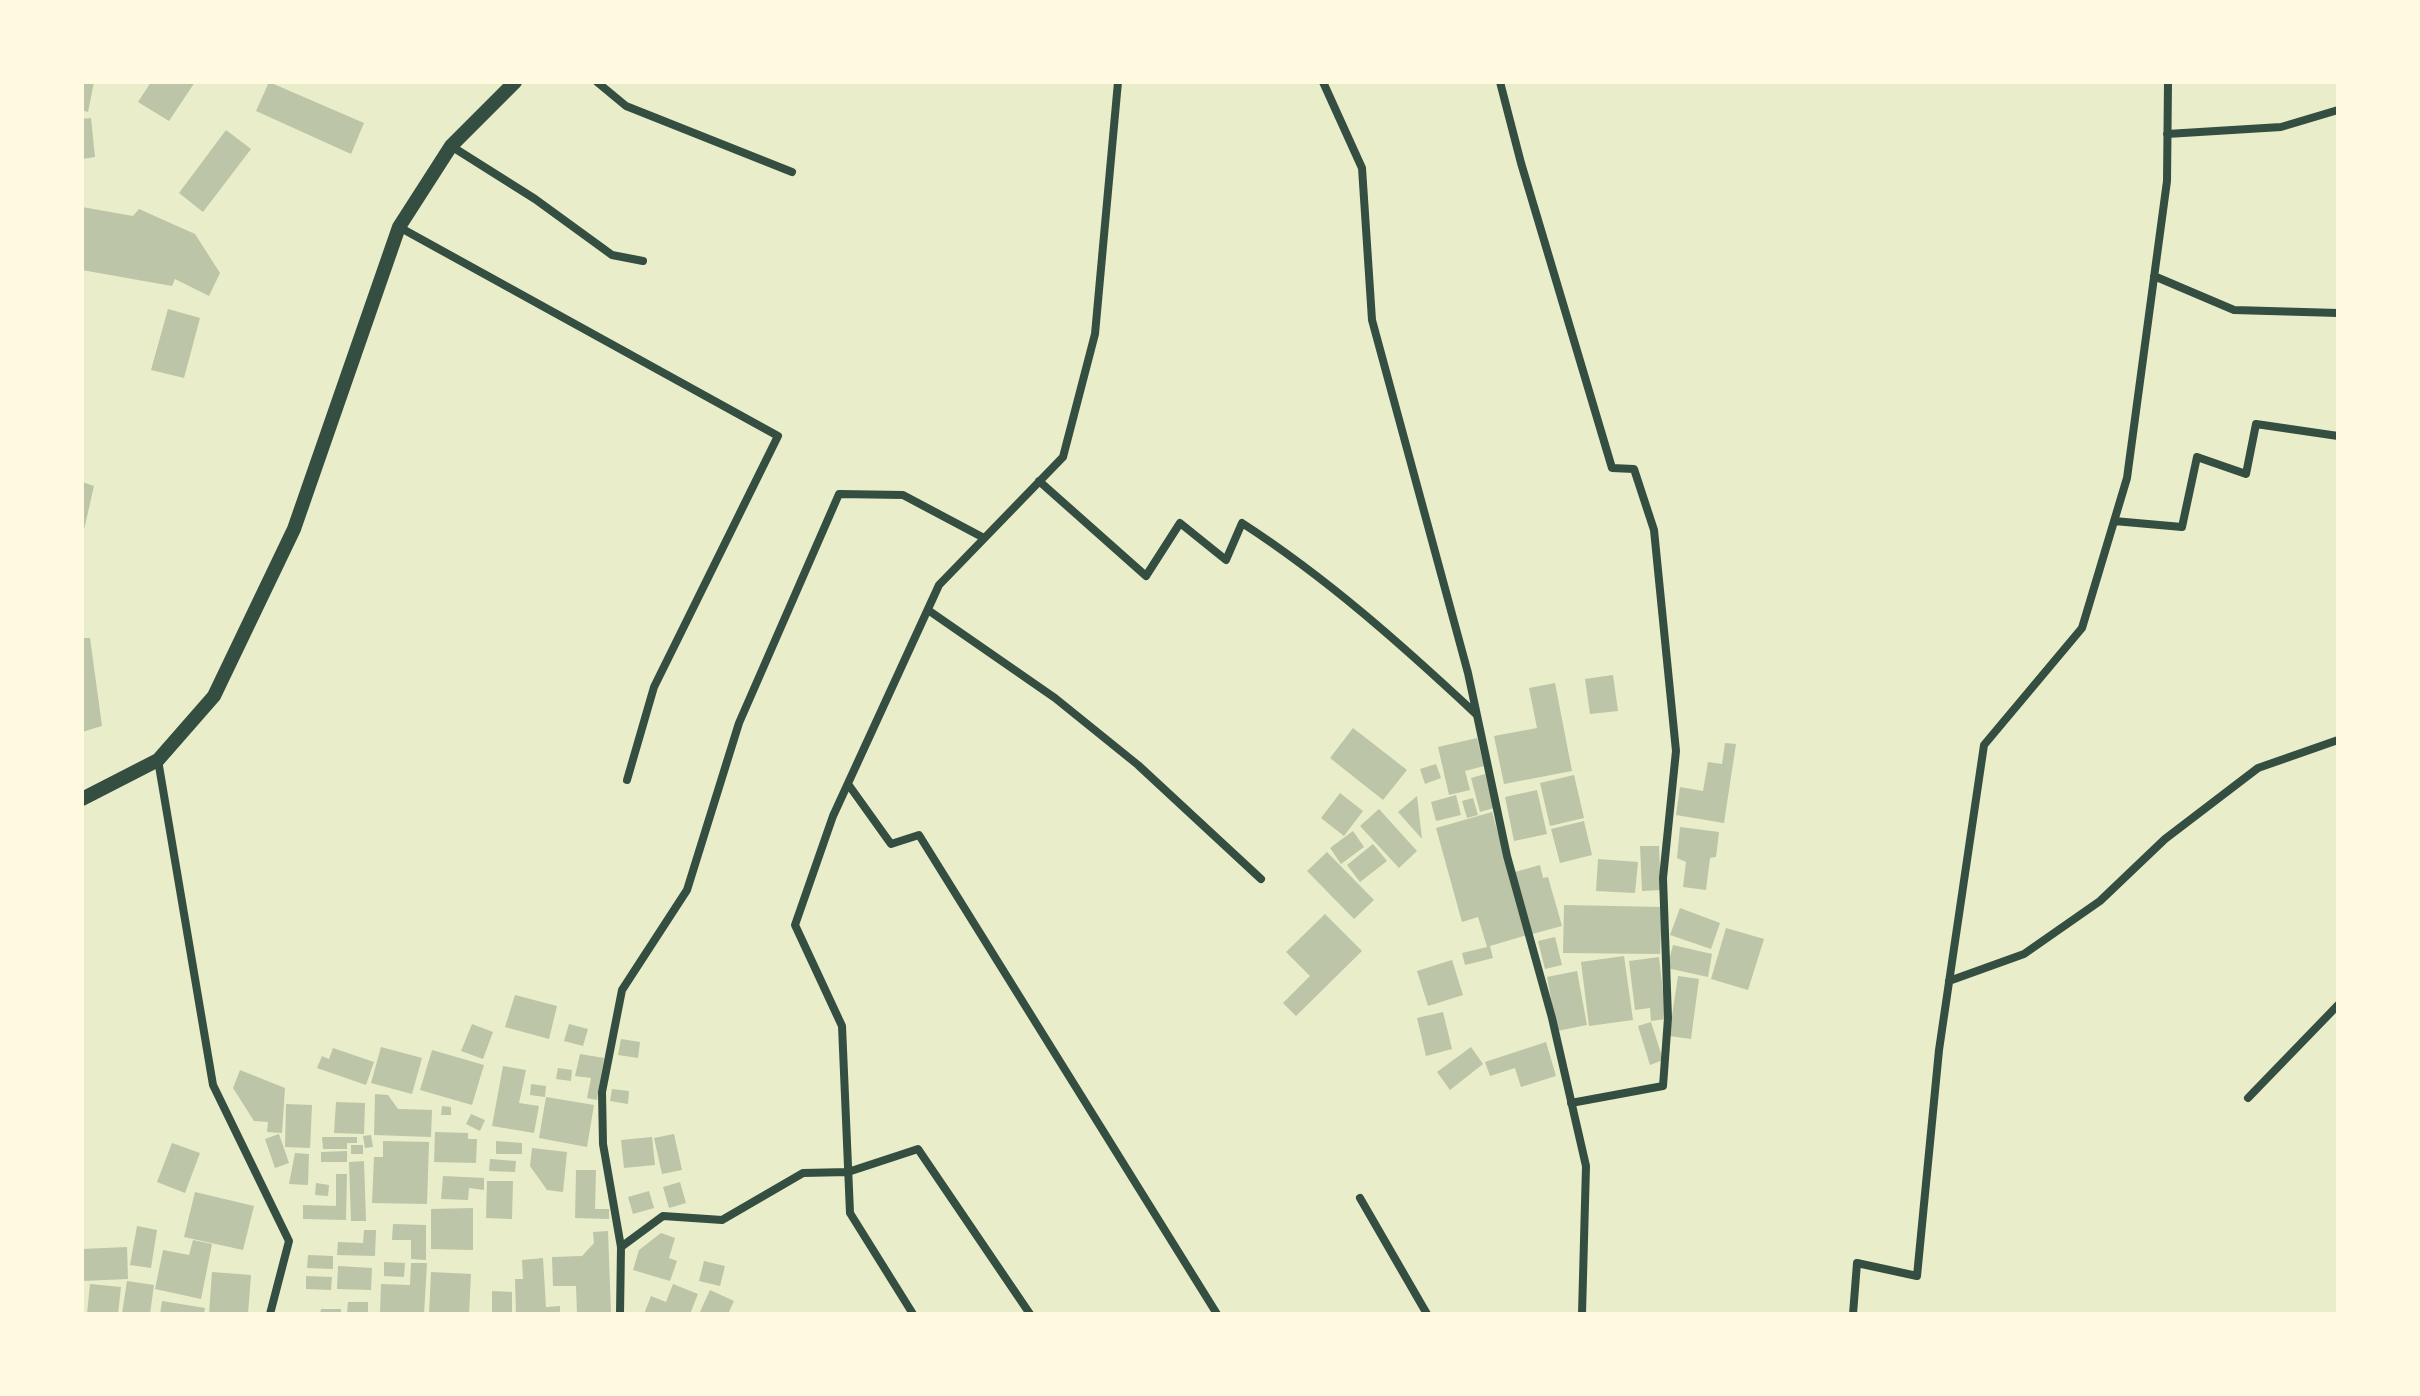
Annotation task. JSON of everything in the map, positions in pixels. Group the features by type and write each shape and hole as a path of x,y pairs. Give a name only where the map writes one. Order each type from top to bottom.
{"street":[{"path":"82,799 158,760 214,696 294,529 399,227 451,146 515,82"},
{"path":"597,82 626,106 792,172"},
{"path":"913,1314 850,1213 842,1026 795,925 848,784 939,585 1063,457 1095,334 1118,82"},
{"path":"1323,82 1362,168 1372,320 1477,714 1507,856 1586,1166 1582,1314"},
{"path":"1500,82 1521,163 1612,468 1634,469 1654,530 1676,751 1663,878 1668,1018 1663,1086 1571,1103"},
{"path":"1853,1314 1857,1263 1917,1276 1949,981 1984,745 2082,628 2127,478 2167,181 2168,82"},
{"path":"2167,134 2281,127 2338,110"},
{"path":"451,146 535,199 612,255 643,261"},
{"path":"399,227 778,436 654,687 627,780"},
{"path":"2154,276 2234,310 2338,313"},
{"path":"2114,521 2182,527 2197,457 2246,474 2256,424 2338,436"},
{"path":"1039,481 1146,576 1180,523 1226,560 1242,523 1281,548 1394,638 1477,714"},
{"path":"620,1314 621,1247 603,1144 602,1092 622,990 687,890 739,723 839,494 903,495 984,538"},
{"path":"928,610 1055,698 1138,765 1261,879"},
{"path":"1949,981 2024,954 2100,901 2165,839 2258,768 2338,740"},
{"path":"158,760 213,1085 289,1241 270,1314"},
{"path":"848,784 891,844 919,835 1217,1314"},
{"path":"2248,1098 2338,1005"},
{"path":"621,1247 663,1216 722,1220 803,1173 848,1172 918,1149 1030,1314"},
{"path":"1360,1198 1414,1297 1427,1314"}],"building":[{"path":"82,82 94,82 88,112 82,110"},
{"path":"151,82 195,82 169,121 138,102"},
{"path":"269,82 364,123 351,154 256,111"},
{"path":"91,118 95,157 82,159 82,119"},
{"path":"226,130 251,149 203,212 179,193"},
{"path":"82,207 133,216 139,209 195,234 220,273 209,296 175,279 172,286 82,270"},
{"path":"168,309 200,318 184,378 151,370"},
{"path":"82,482 94,486 83,534 82,534"},
{"path":"82,638 90,638 102,726 82,732"},
{"path":"1613,675 1618,711 1590,714 1585,679"},
{"path":"1555,683 1572,771 1504,784 1494,736 1537,728 1529,688"},
{"path":"1353,728 1407,770 1383,800 1330,758"},
{"path":"1477,738 1484,766 1465,771 1470,790 1449,795 1438,747"},
{"path":"1725,743 1736,744 1724,823 1676,815 1680,787 1703,791 1708,762 1722,764"},
{"path":"1436,764 1441,778 1425,784 1420,769"},
{"path":"1485,774 1494,808 1480,812 1471,778"},
{"path":"1574,775 1584,818 1550,826 1540,783"},
{"path":"1537,790 1547,834 1514,841 1505,797"},
{"path":"1340,793 1363,811 1344,836 1321,818"},
{"path":"1456,795 1461,815 1436,821 1431,802"},
{"path":"1417,796 1422,839 1398,812"},
{"path":"1473,798 1478,815 1467,818 1462,801"},
{"path":"1379,809 1417,851 1399,868 1360,826"},
{"path":"1492,812 1527,935 1490,946 1493,958 1465,965 1462,953 1487,947 1478,917 1462,922 1436,828"},
{"path":"1584,821 1592,855 1560,863 1551,829"},
{"path":"1680,827 1719,832 1716,857 1710,858 1706,890 1683,887 1686,862 1677,858"},
{"path":"1353,831 1364,847 1341,864 1330,848"},
{"path":"1373,844 1387,861 1360,882 1347,865"},
{"path":"1640,846 1659,846 1661,890 1642,891"},
{"path":"1327,852 1374,900 1354,919 1307,871"},
{"path":"1598,859 1638,862 1635,893 1596,891"},
{"path":"1540,865 1543,878 1548,877 1562,926 1532,934 1515,872"},
{"path":"1564,905 1662,907 1660,954 1563,953"},
{"path":"1680,908 1720,923 1711,949 1670,935"},
{"path":"1325,914 1362,951 1296,1016 1283,1003 1310,976 1286,952"},
{"path":"1726,928 1764,939 1748,990 1711,979"},
{"path":"1555,937 1562,965 1545,969 1538,941"},
{"path":"1673,945 1712,954 1708,977 1667,968"},
{"path":"1624,956 1633,1020 1589,1026 1581,962"},
{"path":"1659,957 1666,1019 1651,1021 1650,1008 1635,1010 1629,961"},
{"path":"1452,960 1463,995 1428,1006 1417,971"},
{"path":"1577,971 1587,1025 1557,1031 1547,977"},
{"path":"1678,976 1699,979 1691,1039 1669,1036"},
{"path":"515,995 557,1006 549,1039 505,1027"},
{"path":"1443,1012 1452,1049 1426,1056 1417,1018"},
{"path":"1651,1022 1663,1060 1650,1065 1638,1026"},
{"path":"472,1024 493,1032 483,1059 461,1051"},
{"path":"569,1024 588,1029 583,1046 564,1041"},
{"path":"621,1039 640,1042 638,1058 618,1055"},
{"path":"1546,1042 1556,1076 1521,1087 1515,1068 1490,1076 1485,1062"},
{"path":"381,1047 422,1058 412,1094 371,1083"},
{"path":"1471,1047 1483,1064 1450,1090 1437,1072"},
{"path":"333,1048 374,1062 366,1085 317,1068 322,1056 329,1059"},
{"path":"432,1050 484,1065 472,1105 420,1090"},
{"path":"580,1054 604,1058 597,1100 587,1098 591,1078 575,1076"},
{"path":"503,1066 526,1070 519,1103 539,1106 534,1133 492,1126"},
{"path":"558,1068 572,1070 571,1081 556,1079"},
{"path":"240,1070 285,1088 282,1133 267,1132 268,1122 254,1121 233,1088"},
{"path":"531,1084 546,1086 545,1097 530,1095"},
{"path":"612,1089 629,1091 628,1104 610,1101"},
{"path":"375,1094 388,1095 398,1109 432,1110 431,1137 374,1135"},
{"path":"546,1097 594,1105 587,1147 539,1138"},
{"path":"336,1102 365,1103 364,1134 334,1133"},
{"path":"286,1104 312,1105 310,1148 285,1147"},
{"path":"442,1106 451,1107 451,1115 441,1115"},
{"path":"471,1114 485,1120 480,1131 466,1124"},
{"path":"435,1132 468,1133 468,1139 477,1139 476,1163 434,1162"},
{"path":"279,1134 289,1163 275,1168 265,1139"},
{"path":"674,1134 682,1170 662,1174 654,1138"},
{"path":"371,1135 373,1147 365,1148 363,1136"},
{"path":"322,1137 357,1137 357,1143 347,1143 347,1149 323,1149"},
{"path":"652,1137 655,1165 624,1168 621,1140"},
{"path":"383,1141 429,1142 427,1204 372,1203 374,1157 383,1157"},
{"path":"496,1141 522,1143 522,1154 496,1154"},
{"path":"172,1143 200,1153 185,1193 157,1182"},
{"path":"351,1145 363,1145 363,1154 351,1154"},
{"path":"532,1148 567,1152 563,1192 547,1190 530,1166"},
{"path":"347,1151 347,1162 321,1162 321,1152"},
{"path":"295,1153 309,1154 308,1185 289,1184"},
{"path":"490,1159 516,1161 515,1172 489,1171"},
{"path":"364,1161 366,1221 351,1221 349,1162"},
{"path":"576,1170 596,1170 595,1209 609,1209 609,1219 575,1218"},
{"path":"336,1174 347,1174 346,1220 303,1219 303,1205 336,1206"},
{"path":"443,1176 484,1178 484,1190 469,1188 468,1200 441,1199"},
{"path":"487,1181 513,1181 512,1219 486,1218"},
{"path":"680,1182 686,1203 669,1208 663,1187"},
{"path":"316,1183 329,1185 328,1196 315,1195"},
{"path":"649,1191 654,1208 633,1214 628,1197"},
{"path":"195,1192 254,1206 243,1250 184,1237"},
{"path":"473,1208 473,1250 431,1249 431,1209"},
{"path":"393,1224 426,1225 426,1260 411,1259 411,1240 392,1240"},
{"path":"137,1226 157,1230 151,1268 130,1265"},
{"path":"364,1230 376,1230 375,1256 337,1255 338,1242 363,1243"},
{"path":"608,1231 611,1314 577,1314 576,1286 553,1286 552,1257 582,1256 594,1243 593,1232"},
{"path":"661,1233 675,1238 669,1258 677,1261 670,1281 633,1270 639,1250"},
{"path":"193,1240 212,1244 201,1299 155,1289 163,1250 189,1255"},
{"path":"127,1247 128,1279 82,1281 82,1249"},
{"path":"308,1255 333,1256 333,1269 307,1268"},
{"path":"543,1258 546,1307 560,1306 560,1314 516,1314 515,1279 523,1279 522,1260"},
{"path":"704,1261 725,1266 720,1286 699,1281"},
{"path":"384,1262 405,1263 404,1277 384,1276"},
{"path":"411,1263 427,1263 424,1314 380,1313 381,1284 410,1285"},
{"path":"338,1266 372,1268 371,1290 337,1289"},
{"path":"212,1272 251,1275 248,1314 209,1314"},
{"path":"431,1272 471,1274 469,1314 429,1314"},
{"path":"306,1276 332,1277 331,1290 306,1289"},
{"path":"127,1281 154,1285 150,1314 122,1314"},
{"path":"90,1284 121,1287 118,1314 87,1314"},
{"path":"673,1284 698,1294 690,1314 644,1314 651,1296 666,1302"},
{"path":"710,1290 734,1301 728,1314 699,1314"},
{"path":"492,1291 512,1292 512,1314 492,1314"},
{"path":"162,1301 205,1308 204,1314 160,1314"},
{"path":"348,1302 368,1302 368,1314 347,1314"},
{"path":"321,1309 341,1309 341,1314 320,1314"}]}
